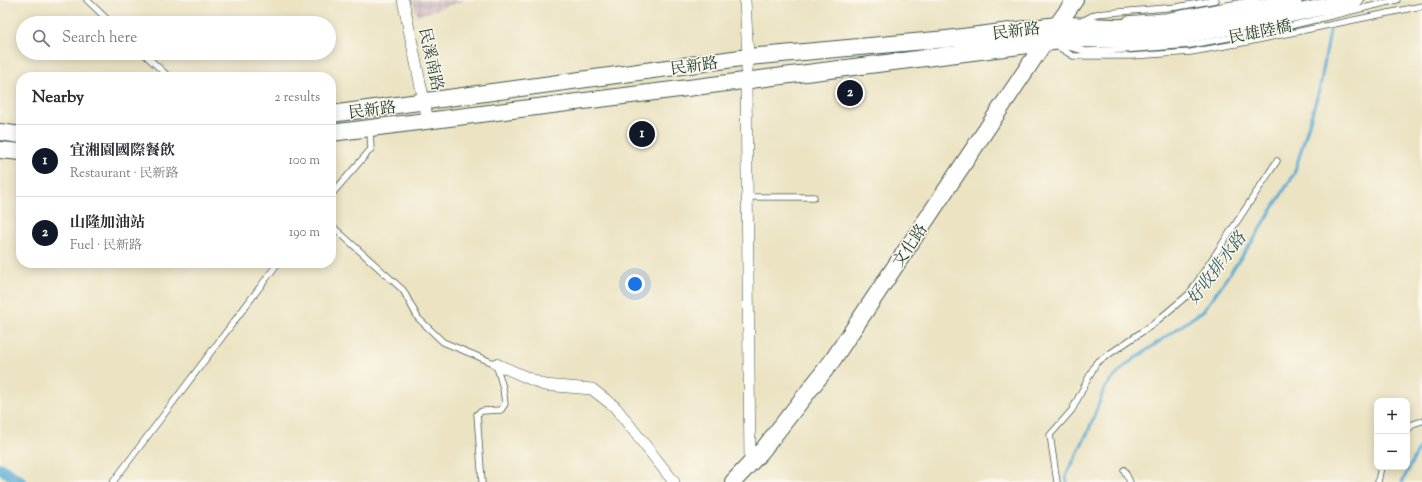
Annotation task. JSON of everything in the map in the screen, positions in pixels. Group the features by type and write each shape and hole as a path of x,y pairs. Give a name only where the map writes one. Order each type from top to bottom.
{"main road":[{"name":"文化路","path":"733,482 761,452 832,361 1075,0"},
{"name":"民雄陸橋","path":"1122,34 1174,23 1237,13 1294,0"},
{"name":"民雄陸橋","path":"1122,34 1182,36 1355,0"},
{"name":"民新路","path":"336,113 748,57 947,39 1057,25 1075,24 1122,34"},
{"name":"民新路","path":"336,131 1122,34"},
{"path":"0,132 16,134"},
{"path":"0,150 16,152"}],"street":[{"name":"民溪南路","path":"403,0 428,121"},
{"path":"745,0 748,57 746,81 750,464"},
{"path":"496,364 544,385 592,389 615,408 674,482"}],"lane":[{"path":"87,0 104,16"},
{"path":"1075,24 1096,14 1178,7 1216,0"},
{"name":"民雄陸橋","path":"1122,34 1166,16 1256,0"},
{"name":"民雄陸橋","path":"1122,34 1190,44 1266,31 1397,0"},
{"path":"1047,43 1073,56 1132,56 1191,52 1422,6"},
{"path":"1075,24 1108,19"},
{"path":"151,60 164,72"},
{"path":"336,189 371,149 370,128"},
{"path":"1057,482 1050,435 1072,410 1096,363 1152,325 1189,294 1277,161"},
{"path":"747,197 814,197"},
{"path":"336,230 403,290 418,318 443,342 496,364 503,388 505,404 501,410 482,411 478,414 482,482"},
{"path":"113,482 274,268"},
{"path":"1410,428 1413,424 1422,421"},
{"path":"1124,470 1130,482"},
{"path":"1378,482 1381,470"}],"shaded area":[{"path":"413,0 466,0 417,16"}],"waterway":[{"name":"好收排水路","path":"1067,482 1066,476 1088,432 1105,387 1127,364 1204,310 1254,239 1294,174 1320,87 1330,31"},
{"path":"1402,482 1422,443"},
{"path":"0,468 22,482"}],"place":[{"name":"山隆加油站","path":"850,93"},
{"name":"宜湘園國際餐飲","path":"642,134"}]}
